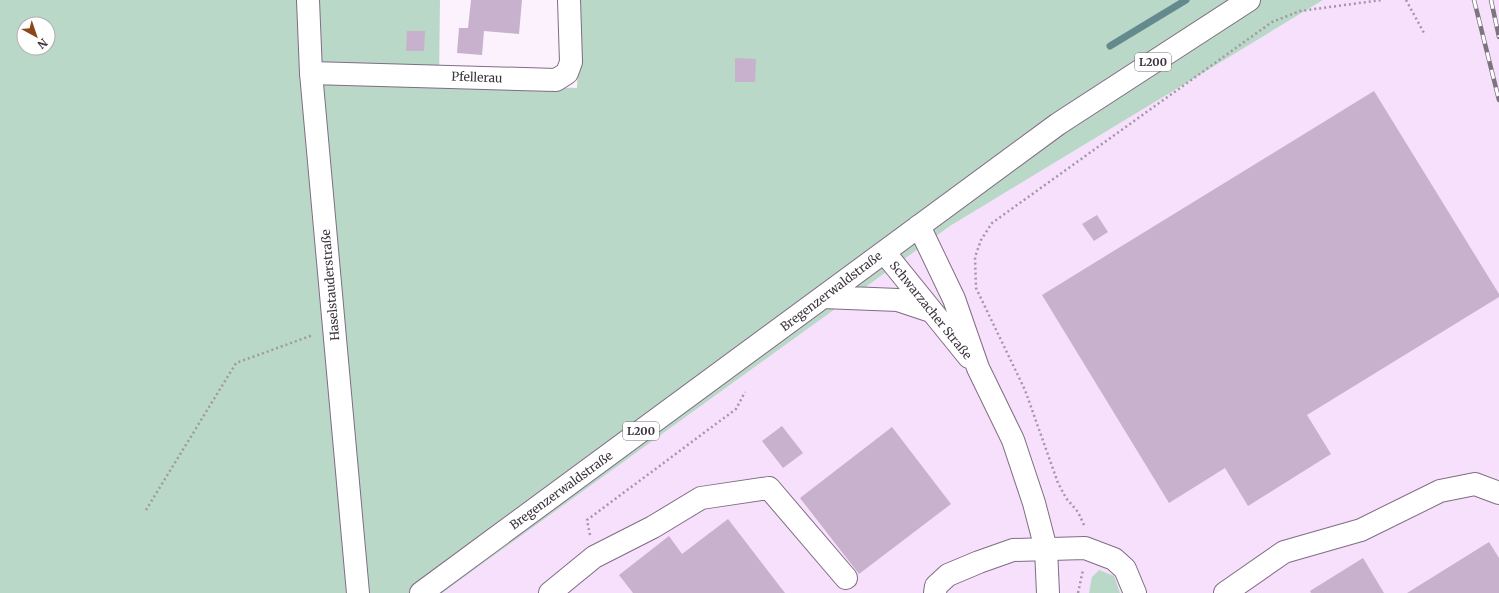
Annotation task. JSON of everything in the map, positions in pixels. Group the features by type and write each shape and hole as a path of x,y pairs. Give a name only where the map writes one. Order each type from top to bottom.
{"main road":[{"name":"Haselstauderstraße","path":"308,0 312,73 358,593"},
{"name":"Pfellerau","path":"312,73 556,80 567,73 571,62 569,0"},
{"name":"Bregenzerwaldstraße","path":"421,593 1058,124 1249,0"},
{"name":"Schwarzacher Straße","path":"919,226 954,299 978,368 1013,440 1034,503 1046,549 1048,593"},
{"name":"Schwarzacher Straße","path":"884,252 978,368"},
{"path":"823,297 898,300 931,311"},
{"path":"1225,593 1284,552 1361,530 1440,490 1475,484 1499,494"},
{"path":"550,593 594,557 653,527 701,498 769,488 846,578"},
{"path":"935,593 936,586 948,575 1013,550 1084,548 1114,559 1125,569 1135,593"}],"path":[{"path":"1078,593 1084,548 1085,527 1078,512 1066,498 1058,483 1025,390 976,288 975,257 981,240 992,223 1272,22 1300,11 1382,0"},
{"path":"1406,0 1424,34"},
{"path":"146,510 236,363 334,328"},
{"path":"594,557 587,520 736,409 745,392"}],"shaded area":[{"path":"1323,0 1499,0 1499,593 442,593 950,226"}],"green space":[{"path":"0,0 440,0 439,84 577,88 581,0 1323,0 950,226 442,593 0,593"},
{"path":"1099,570 1114,576 1120,593 1089,593 1092,577"}],"building":[{"path":"471,0 522,0 519,34 484,31 482,55 457,53 459,28 468,28"},
{"path":"407,31 425,31 424,51 406,51"},
{"path":"735,58 756,59 755,82 735,82"},
{"path":"1374,91 1499,294 1499,297 1307,415 1331,454 1248,506 1225,468 1169,503 1042,295"},
{"path":"1097,215 1108,232 1094,241 1082,224"},
{"path":"782,426 803,453 783,468 762,441"},
{"path":"892,427 951,504 859,574 800,498"},
{"path":"728,519 785,593 633,593 619,575 669,536 682,554"},
{"path":"1489,542 1499,558 1499,593 1407,593"},
{"path":"1363,558 1384,593 1311,593 1310,591"}],"waterway":[{"path":"1110,46 1186,0"}],"railway":[{"path":"1474,0 1499,100"},
{"path":"1491,0 1499,37"}]}
